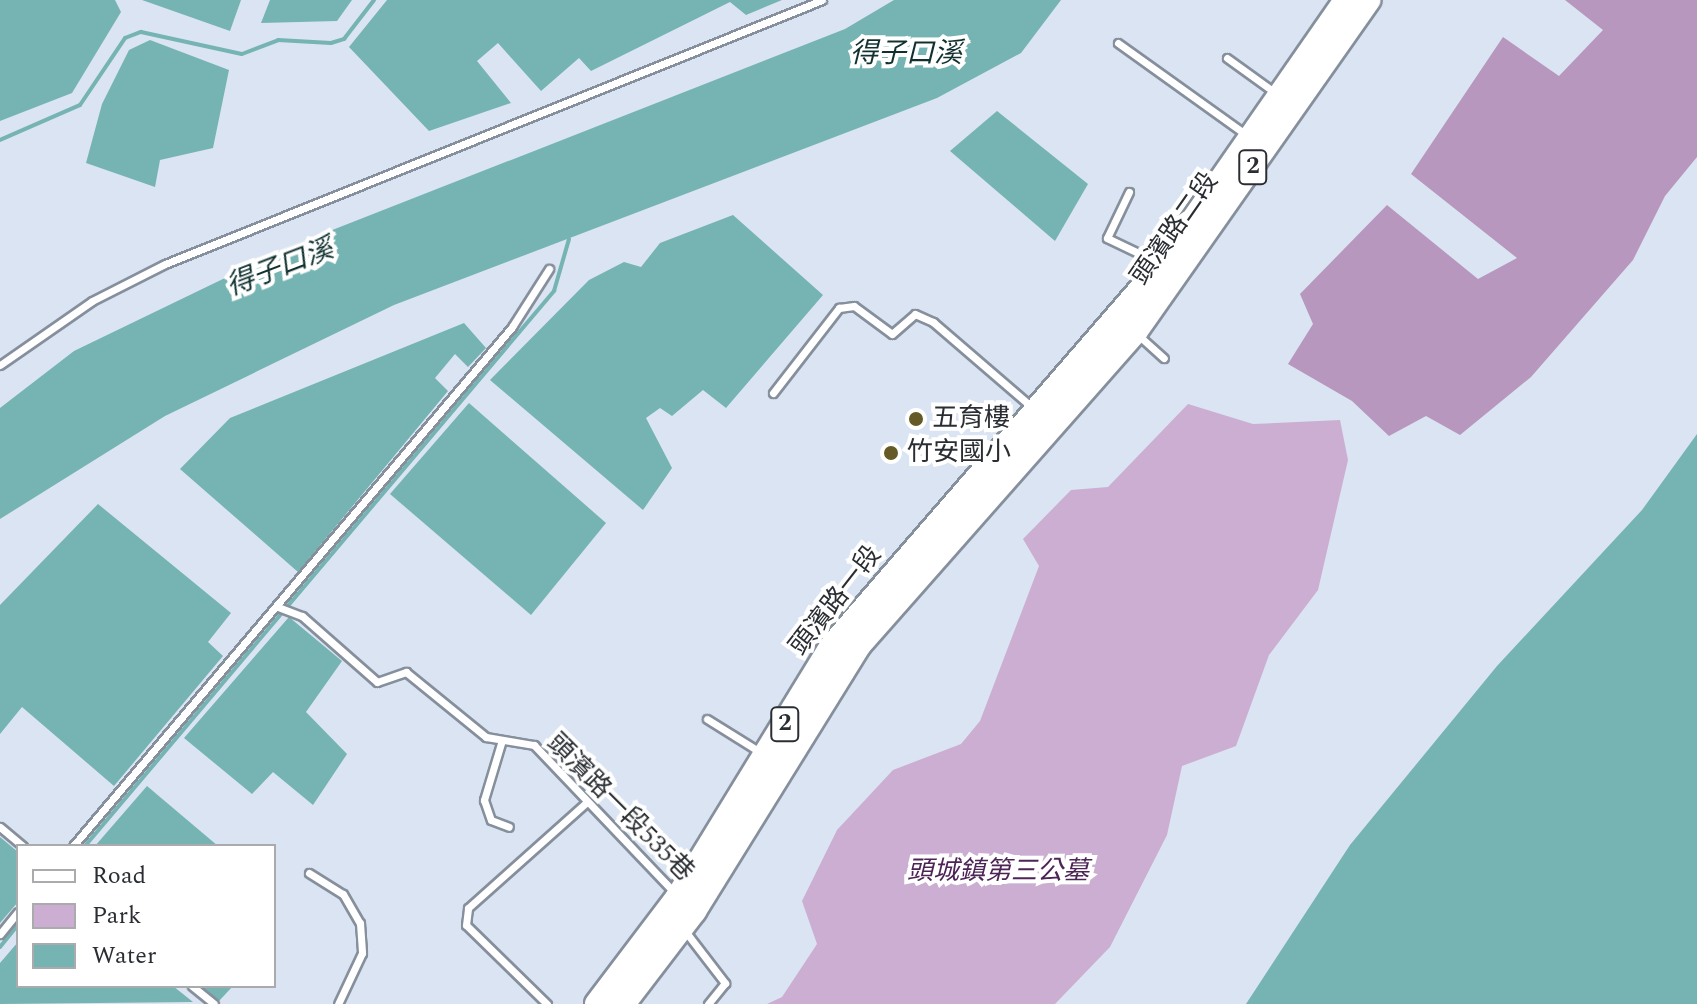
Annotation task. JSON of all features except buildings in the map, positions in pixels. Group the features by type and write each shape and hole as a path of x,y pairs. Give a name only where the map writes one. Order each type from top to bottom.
{"main road":[{"name":"頭濱路二段","path":"1135,332 1259,142 1279,95 1346,0"},
{"name":"頭濱路二段","path":"1162,265 1368,0"},
{"name":"頭濱路一段","path":"1046,419 1162,265"},
{"name":"頭濱路一段","path":"597,1004 680,912 766,756 832,646 1046,419 1135,332"},
{"name":"頭濱路一段","path":"623,1004 680,912 858,646 970,502"}],"lane":[{"path":"0,365 92,301 165,264 822,0"},
{"path":"1118,43 1259,142"},
{"path":"1227,58 1279,95"},
{"path":"1129,192 1107,238 1162,265"},
{"path":"75,844 512,327 549,269"},
{"path":"773,393 839,308 854,306 892,334 915,314 933,322 1046,419"},
{"path":"1135,332 1164,358"},
{"name":"頭濱路一段535巷","path":"278,607 302,616 377,682 406,672 486,737 534,745 680,912 725,983 708,1004"},
{"path":"707,719 766,756"},
{"path":"502,740 484,800 491,820 509,827"},
{"path":"547,1004 466,925 468,908 587,802"},
{"path":"0,827 21,844"},
{"path":"309,873 343,894 360,923 362,953 338,1004"},
{"path":"0,934 16,914"},
{"path":"194,988 214,1004"}],"green space":[{"name":"頭城鎮第三公墓","path":"1188,404 1253,424 1340,420 1348,460 1318,590 1269,655 1236,746 1182,766 1167,835 1110,947 1055,1004 767,1004 782,997 817,944 802,901 837,830 893,770 961,744 980,721 1039,566 1023,539 1071,490 1108,487"}],"shaded area":[{"path":"1565,0 1697,0 1697,157 1665,196 1633,260 1531,377 1460,435 1426,416 1389,436 1352,401 1288,364 1313,324 1300,294 1387,205 1478,279 1517,258 1411,174 1503,37 1559,76 1603,30"}],"water":[{"path":"0,0 115,0 121,12 72,93 0,121"},
{"path":"142,0 241,0 230,31"},
{"path":"270,0 352,0 337,21 261,23"},
{"path":"387,0 782,0 746,15 730,2 591,71 579,58 541,91 498,43 477,61 511,103 429,131 349,47"},
{"name":"得子口溪","path":"894,0 1061,0 1021,53 937,98 394,305 165,416 0,519 0,408 74,351 289,247 845,29"},
{"path":"150,40 229,70 213,148 160,160 155,187 86,163 102,104 129,50"},
{"path":"997,111 1088,184 1055,241 950,151"},
{"path":"733,215 823,295 726,408 703,390 672,416 660,408 646,418 672,468 643,510 490,380 589,280 624,262 641,267 660,243"},
{"path":"464,323 486,348 468,367 455,354 435,378 448,391 298,572 180,469 230,418"},
{"path":"469,403 606,523 531,615 390,494"},
{"path":"1697,434 1697,1004 1246,1004 1350,845 1497,666 1642,510"},
{"path":"98,504 231,613 208,642 223,656 114,786 22,707 0,734 0,605"},
{"path":"289,617 342,661 306,712 347,754 313,805 273,772 252,794 184,738"},
{"path":"147,786 216,844 97,844"},
{"path":"0,837 16,850 16,904 0,923"},
{"path":"16,944 16,988 176,988 193,1002 0,1004 0,963"},
{"path":"203,988 231,988 219,1001"}],"waterway":[{"path":"0,140 80,105 125,38 141,32 242,54 278,40 331,43 344,39 374,0"},
{"path":"87,844 554,291 569,239"},
{"path":"0,947 16,927"}],"place":[{"name":"五育樓","path":"916,419"},
{"name":"竹安國小","path":"891,453"}]}
